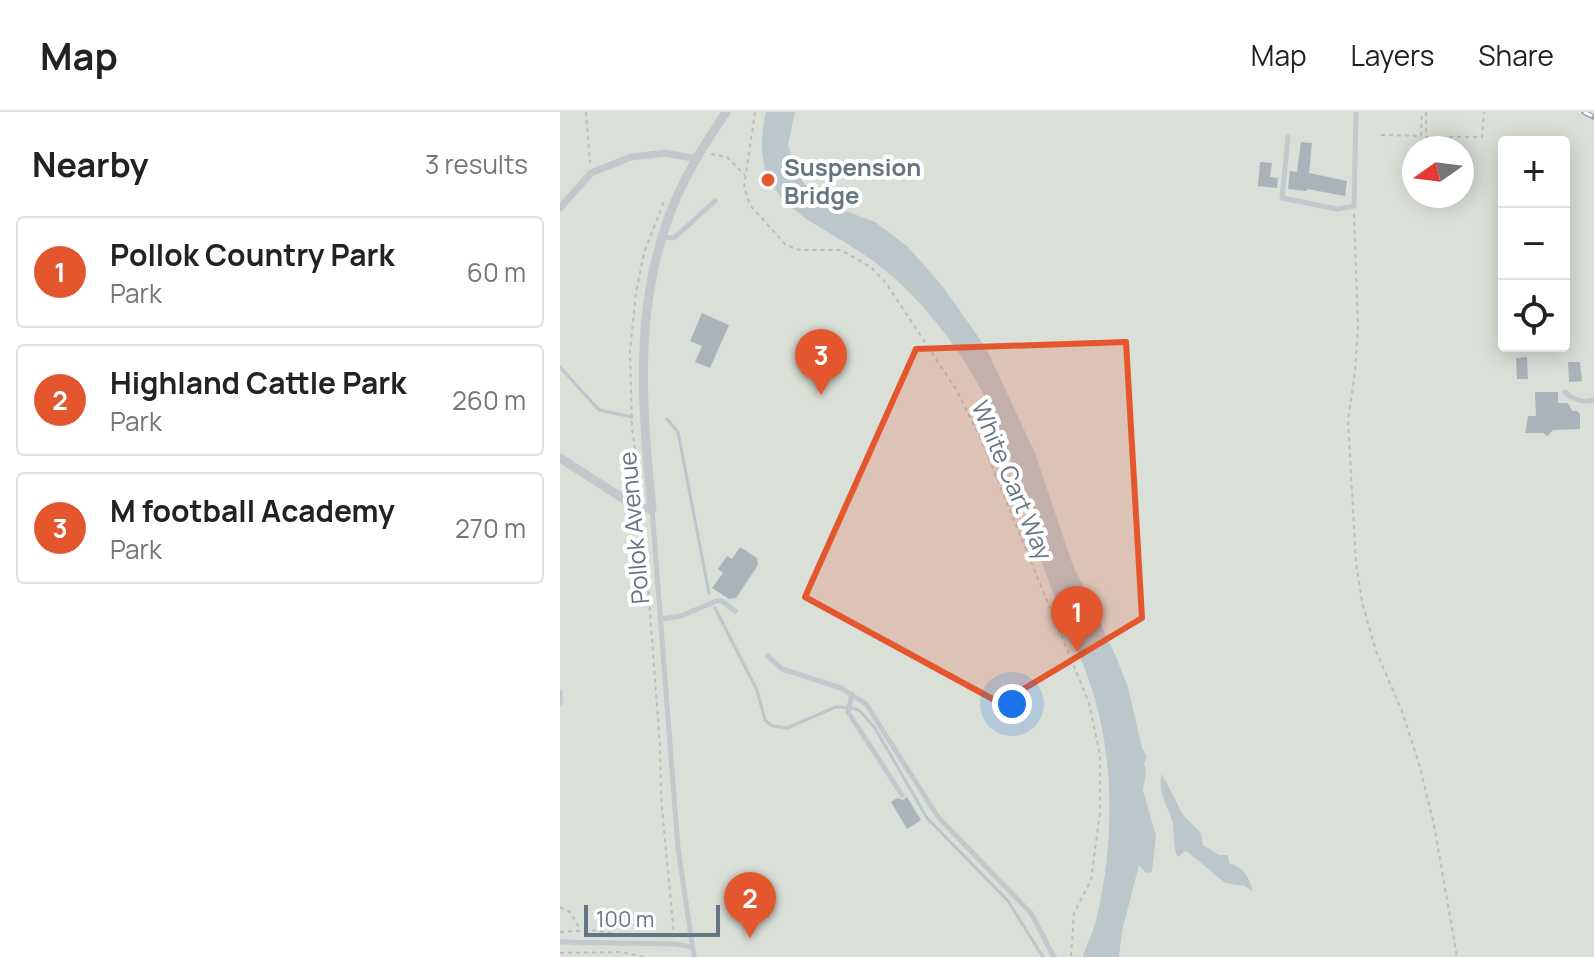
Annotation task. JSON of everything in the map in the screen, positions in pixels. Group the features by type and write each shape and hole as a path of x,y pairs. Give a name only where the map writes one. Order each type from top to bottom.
{"street":[{"name":"Pollok Avenue","path":"646,508 644,326 653,272 669,215 697,159 726,112"},
{"path":"560,208 591,173 631,157 666,153 697,159"},
{"path":"560,458 646,508"}],"lane":[{"path":"1288,137 1282,198 1337,209 1354,206 1356,112"},
{"path":"663,237 674,238 715,201"},
{"path":"1565,392 1571,398 1594,400"},
{"name":"Pollok Avenue","path":"646,508 661,619 678,848 694,957"},
{"path":"661,619 681,616 716,601 722,601 735,611"},
{"path":"768,656 782,669 834,685 862,700 875,714 938,817 1031,913 1054,957"},
{"path":"560,692 560,703"},
{"path":"852,694 848,712 902,795"},
{"path":"560,942 674,940 692,947"}],"path":[{"path":"586,112 591,173"},
{"name":"White Cart Way","path":"755,112 744,187 750,205 786,245 800,250 841,250 871,267 886,283 957,391 991,461 1089,703 1100,755 1097,844 1091,880 1074,913 1071,957"},
{"path":"1424,112 1426,137 1483,136 1484,112"},
{"path":"1381,135 1421,136 1424,112"},
{"path":"697,159 713,154 727,157 746,176"},
{"path":"1354,206 1358,326 1348,420 1356,562 1362,602 1376,651 1402,711 1419,764 1434,825 1457,957"},
{"path":"632,411 639,478"},
{"path":"646,508 661,797 674,940 667,937"},
{"path":"560,907 570,912 580,930"},
{"path":"560,932 580,930 628,936"},
{"path":"560,953 621,952 645,957"}],"highlighted area":[{"path":"1126,342 1142,618 1000,703 805,597 916,349"}],"shaded area":[{"path":"560,112 1578,112 1594,120 1594,957 560,957"},
{"path":"766,112 795,112 788,144 794,166 803,182 824,203 875,222 908,247 943,287 986,348 1035,453 1072,563 1128,688 1142,748 1147,757 1143,790 1156,836 1152,872 1146,873 1139,865 1122,931 1119,957 1083,957 1097,917 1107,860 1110,802 1100,717 1047,576 992,412 959,353 918,301 881,267 813,223 777,191 766,171 762,145"},
{"path":"1162,774 1183,815 1201,833 1203,845 1219,855 1228,855 1229,863 1246,874 1253,891 1245,886 1225,883 1185,851 1178,857 1173,824 1162,793"}],"building":[{"path":"1301,142 1312,143 1309,173 1347,181 1345,196 1288,189 1290,171 1297,172"},
{"path":"1260,162 1272,163 1270,177 1278,178 1277,188 1258,186"},
{"path":"702,313 729,325 710,368 695,362 702,346 690,341"},
{"path":"1527,357 1528,379 1517,379 1516,358"},
{"path":"1568,362 1580,362 1582,381 1569,382"},
{"path":"1535,392 1558,392 1558,403 1568,403 1572,411 1580,414 1580,429 1553,430 1548,436 1525,433 1528,416 1536,416"},
{"path":"740,547 757,558 758,565 736,598 729,599 712,588 723,573 718,569 727,556 732,559"},
{"path":"907,797 921,820 907,829 891,802"}],"waterway":[{"path":"560,367 599,410 632,417"},
{"path":"667,419 678,432 709,593"},
{"path":"715,608 757,690 765,720 772,726 787,728 836,707 860,711 875,728 927,818 1008,901 1043,957"}],"railway":[{"path":"1584,112 1594,117"}],"place":[{"name":"Suspension Bridge","path":"768,180"},
{"name":"M football Academy","path":"821,395"},
{"name":"Pollok Country Park","path":"1077,652"},
{"name":"Highland Cattle Park","path":"750,938"}]}
